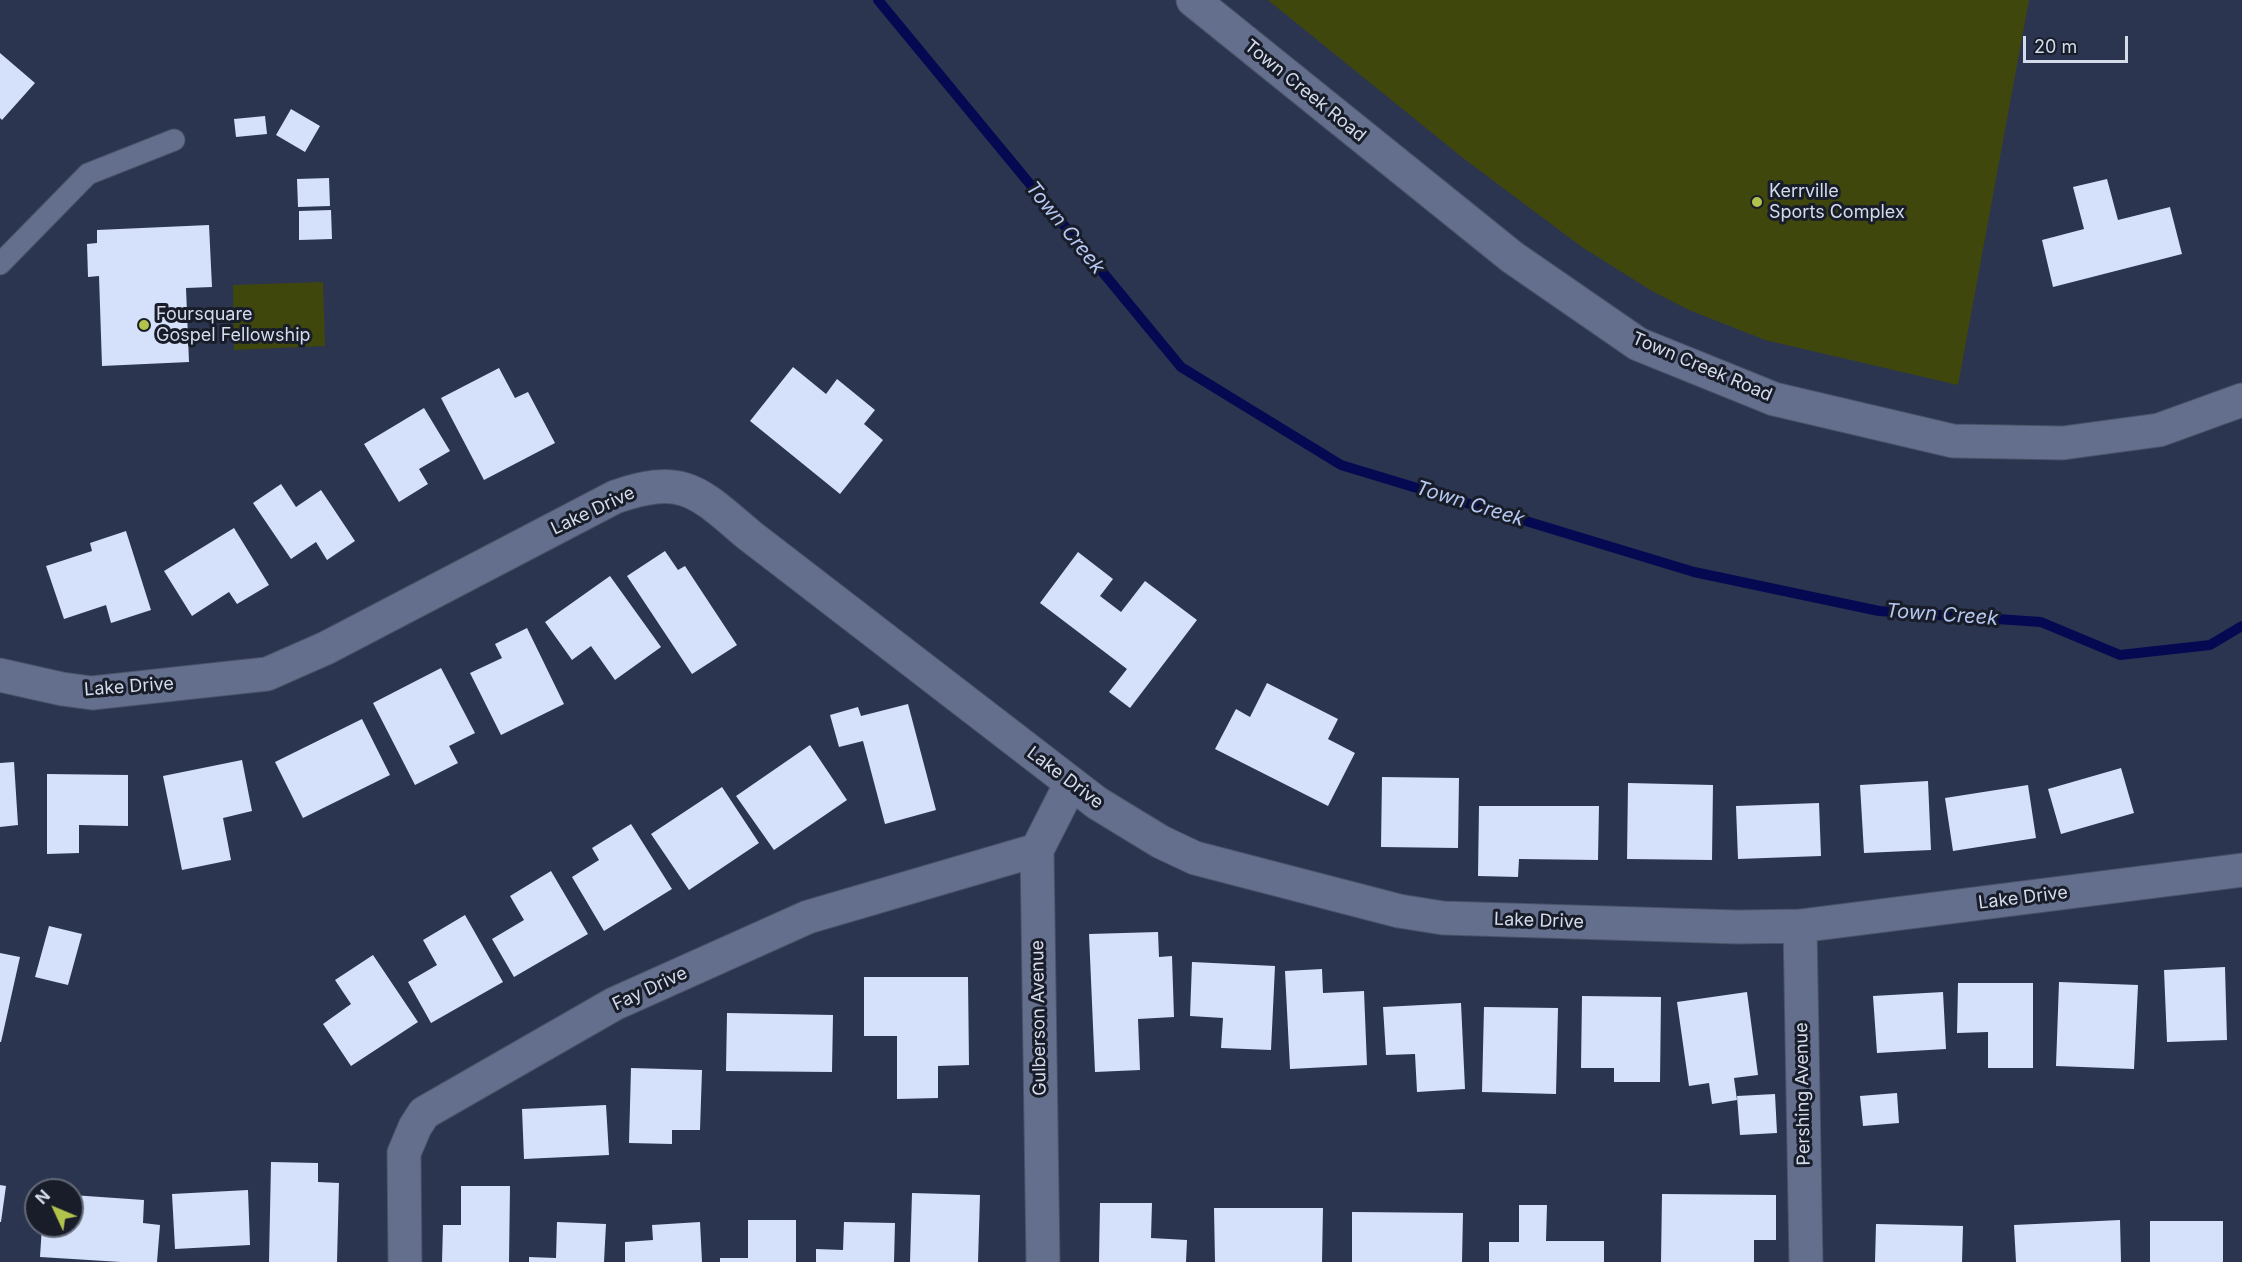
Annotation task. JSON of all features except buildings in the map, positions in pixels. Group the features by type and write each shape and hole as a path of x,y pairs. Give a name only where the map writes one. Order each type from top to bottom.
{"street":[{"name":"Town Creek Road","path":"1193,0 1522,264 1638,344 1774,399 1953,441 2063,442 2159,430 2242,400"},
{"name":"Lake Drive","path":"0,675 62,689 92,693 267,674 326,648 615,497 640,488 667,485 691,491 710,502 749,535 1097,803 1161,842 1196,858 1399,911 1443,918 1737,927 1800,926 2242,870"},
{"name":"Gulberson Avenue","path":"1043,1262 1037,850 1071,783"},
{"name":"Fay Drive","path":"405,1262 404,1153 424,1113 614,1004 808,917 1037,850"},
{"name":"Pershing Avenue","path":"1800,926 1806,1262"}],"lane":[{"path":"0,264 88,174 174,140"}],"green space":[{"name":"Kerrville Sports Complex","path":"1268,0 2029,0 1958,385 1765,340 1689,310 1652,291 1582,247 1463,158"},
{"path":"323,282 325,346 234,350 233,285"}],"waterway":[{"name":"Town Creek","path":"878,0 1181,367 1341,465 1694,572 1879,611 2041,622 2120,655 2210,645 2242,626"}],"place":[{"name":"Kerrville Sports Complex","path":"1757,202"},
{"name":"Foursquare Gospel Fellowship","path":"144,325"}]}
